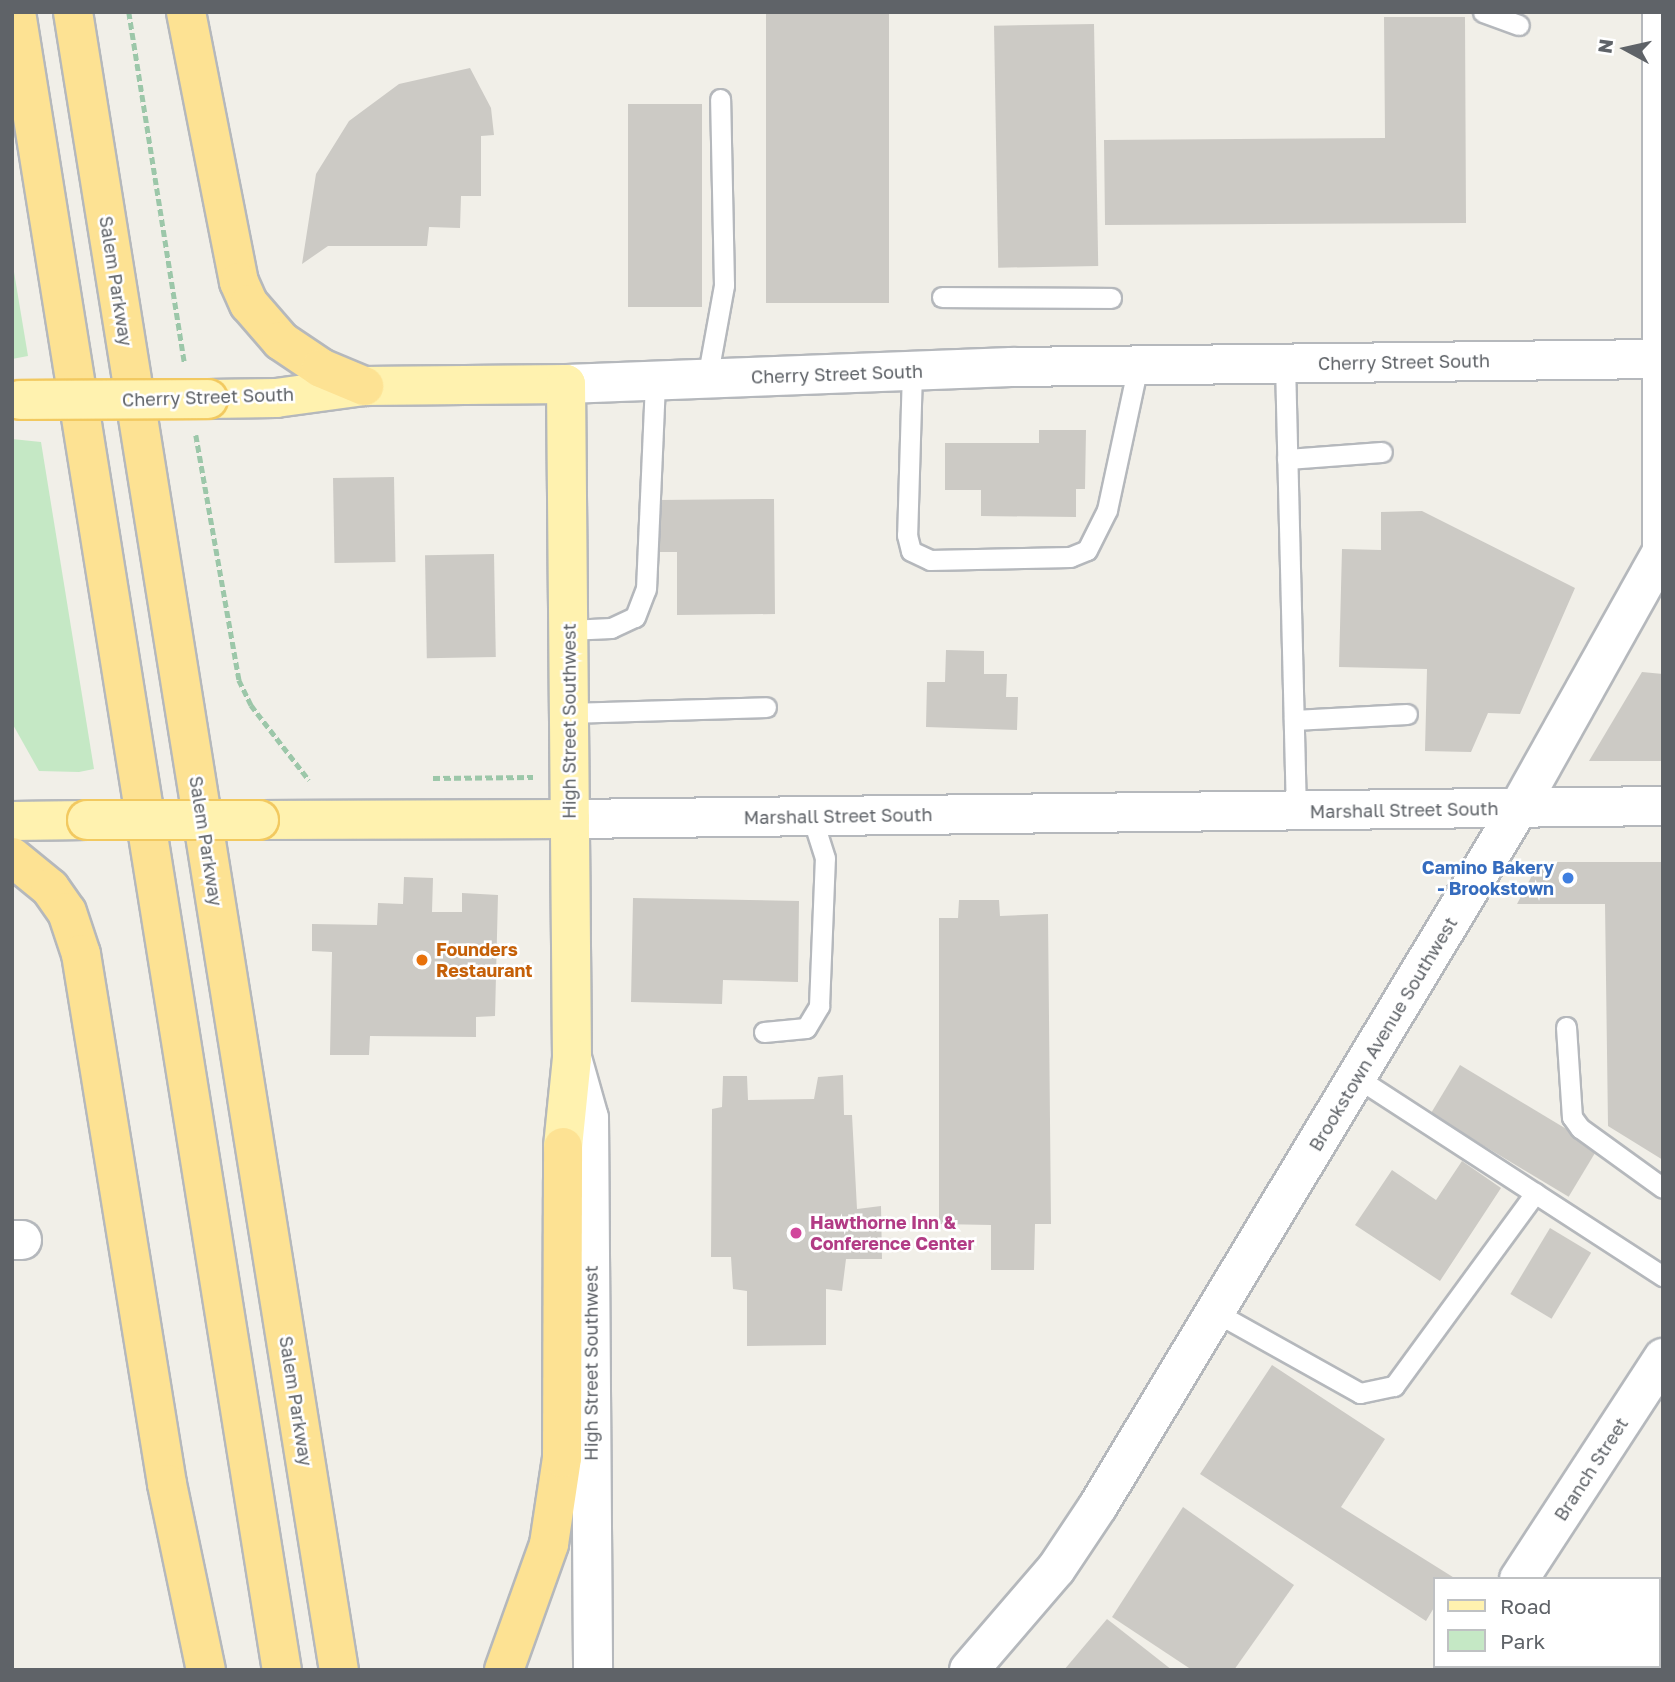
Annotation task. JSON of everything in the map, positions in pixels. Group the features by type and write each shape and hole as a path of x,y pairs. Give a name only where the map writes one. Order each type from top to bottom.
{"highway":[{"path":"16,12 282,1670"},
{"name":"Salem Parkway","path":"73,12 339,1670"},
{"path":"186,12 232,259 244,293 281,341 321,368 364,386"},
{"path":"12,858 50,888 67,912 81,954 166,1484 206,1670"},
{"path":"504,1670 549,1545 562,1458 563,1147"}],"main road":[{"name":"Cherry Street South","path":"16,400 276,398 364,386 566,384"},
{"name":"High Street Southwest","path":"563,1147 572,1058 566,384"},
{"name":"Marshall Street South","path":"12,821 570,819"}],"street":[{"name":"Brookstown Avenue Southwest","path":"969,1670 1056,1569 1215,1312 1518,809 1662,552 1662,12"},
{"name":"Cherry Street South","path":"566,384 912,370 1662,359"},
{"name":"Marshall Street South","path":"570,819 1663,806"},
{"name":"High Street Southwest","path":"572,1058 589,1118 593,1670"},
{"name":"Branch Street","path":"1520,1577 1663,1358"}],"lane":[{"path":"1483,12 1519,25"},
{"path":"707,379 724,285 720,99"},
{"path":"942,297 1111,298"},
{"path":"1285,363 1296,811"},
{"path":"912,370 907,535 911,551 930,560 944,560 1070,557 1087,550 1107,510 1138,366"},
{"path":"569,630 611,628 635,617 646,589 655,381"},
{"path":"1287,459 1382,452"},
{"path":"569,713 766,707"},
{"path":"1294,720 1407,714"},
{"path":"764,1032 806,1028 819,1006 825,858 812,817"},
{"path":"1566,1027 1572,1117 1580,1128 1663,1188"},
{"path":"1356,1077 1663,1276"},
{"path":"1215,1312 1360,1393 1394,1385 1535,1193"}],"path":[{"path":"129,12 140,82"}],"green space":[{"path":"12,260 28,356 12,359"},
{"path":"12,439 41,442 94,769 79,772 39,771 12,723"}],"building":[{"path":"766,12 889,12 889,303 766,303"},
{"path":"1384,17 1465,17 1466,223 1105,225 1104,140 1385,138"},
{"path":"1094,24 1098,266 998,268 994,26"},
{"path":"470,68 491,108 494,135 481,136 481,196 461,196 460,228 429,227 427,246 328,246 302,264 316,174 349,121 399,84"},
{"path":"628,104 702,104 702,307 628,307"},
{"path":"1039,430 1086,430 1085,489 1076,489 1076,517 981,516 981,490 945,490 945,443 1039,443"},
{"path":"394,477 395,562 334,563 333,478"},
{"path":"774,499 775,614 677,615 677,552 659,552 658,500"},
{"path":"1422,511 1575,588 1520,714 1488,713 1471,752 1425,751 1427,669 1339,667 1342,549 1381,550 1381,512"},
{"path":"494,554 496,657 427,658 425,555"},
{"path":"946,650 984,651 984,674 1007,674 1006,697 1018,697 1017,730 926,727 927,682 945,682"},
{"path":"1642,672 1663,674 1663,761 1589,761"},
{"path":"1539,862 1663,862 1663,1160 1608,1126 1605,904 1517,904"},
{"path":"404,877 433,878 432,912 462,912 462,893 498,895 495,1016 476,1017 476,1037 370,1036 369,1055 330,1055 332,952 312,951 312,924 377,925 378,903 403,904"},
{"path":"633,898 799,901 798,982 723,980 722,1004 631,1002"},
{"path":"959,900 999,900 1000,916 1048,914 1051,1224 1035,1224 1034,1270 991,1270 991,1225 939,1224 939,918 958,918"},
{"path":"1460,1065 1598,1148 1569,1197 1431,1114"},
{"name":"Hawthorne Inn & Conference Center","path":"843,1075 844,1115 852,1115 857,1209 881,1206 882,1259 846,1259 842,1291 826,1289 826,1345 747,1346 747,1291 733,1289 731,1257 711,1257 712,1109 722,1107 723,1076 747,1076 748,1100 814,1099 818,1077"},
{"path":"1462,1161 1501,1188 1440,1281 1355,1225 1392,1170 1436,1200"},
{"path":"1550,1228 1591,1253 1551,1319 1510,1294"},
{"path":"1272,1365 1385,1439 1341,1507 1453,1577 1434,1577 1434,1608 1426,1621 1200,1474"},
{"path":"1183,1507 1294,1585 1234,1670 1192,1670 1112,1617"},
{"path":"1663,1593 1663,1670 1616,1670 1661,1668"},
{"path":"1107,1619 1172,1670 1064,1670"}],"place":[{"name":"Camino Bakery - Brookstown","path":"1568,878"},
{"name":"Founders Restaurant","path":"422,960"},
{"name":"Hawthorne Inn & Conference Center","path":"796,1233"}]}
